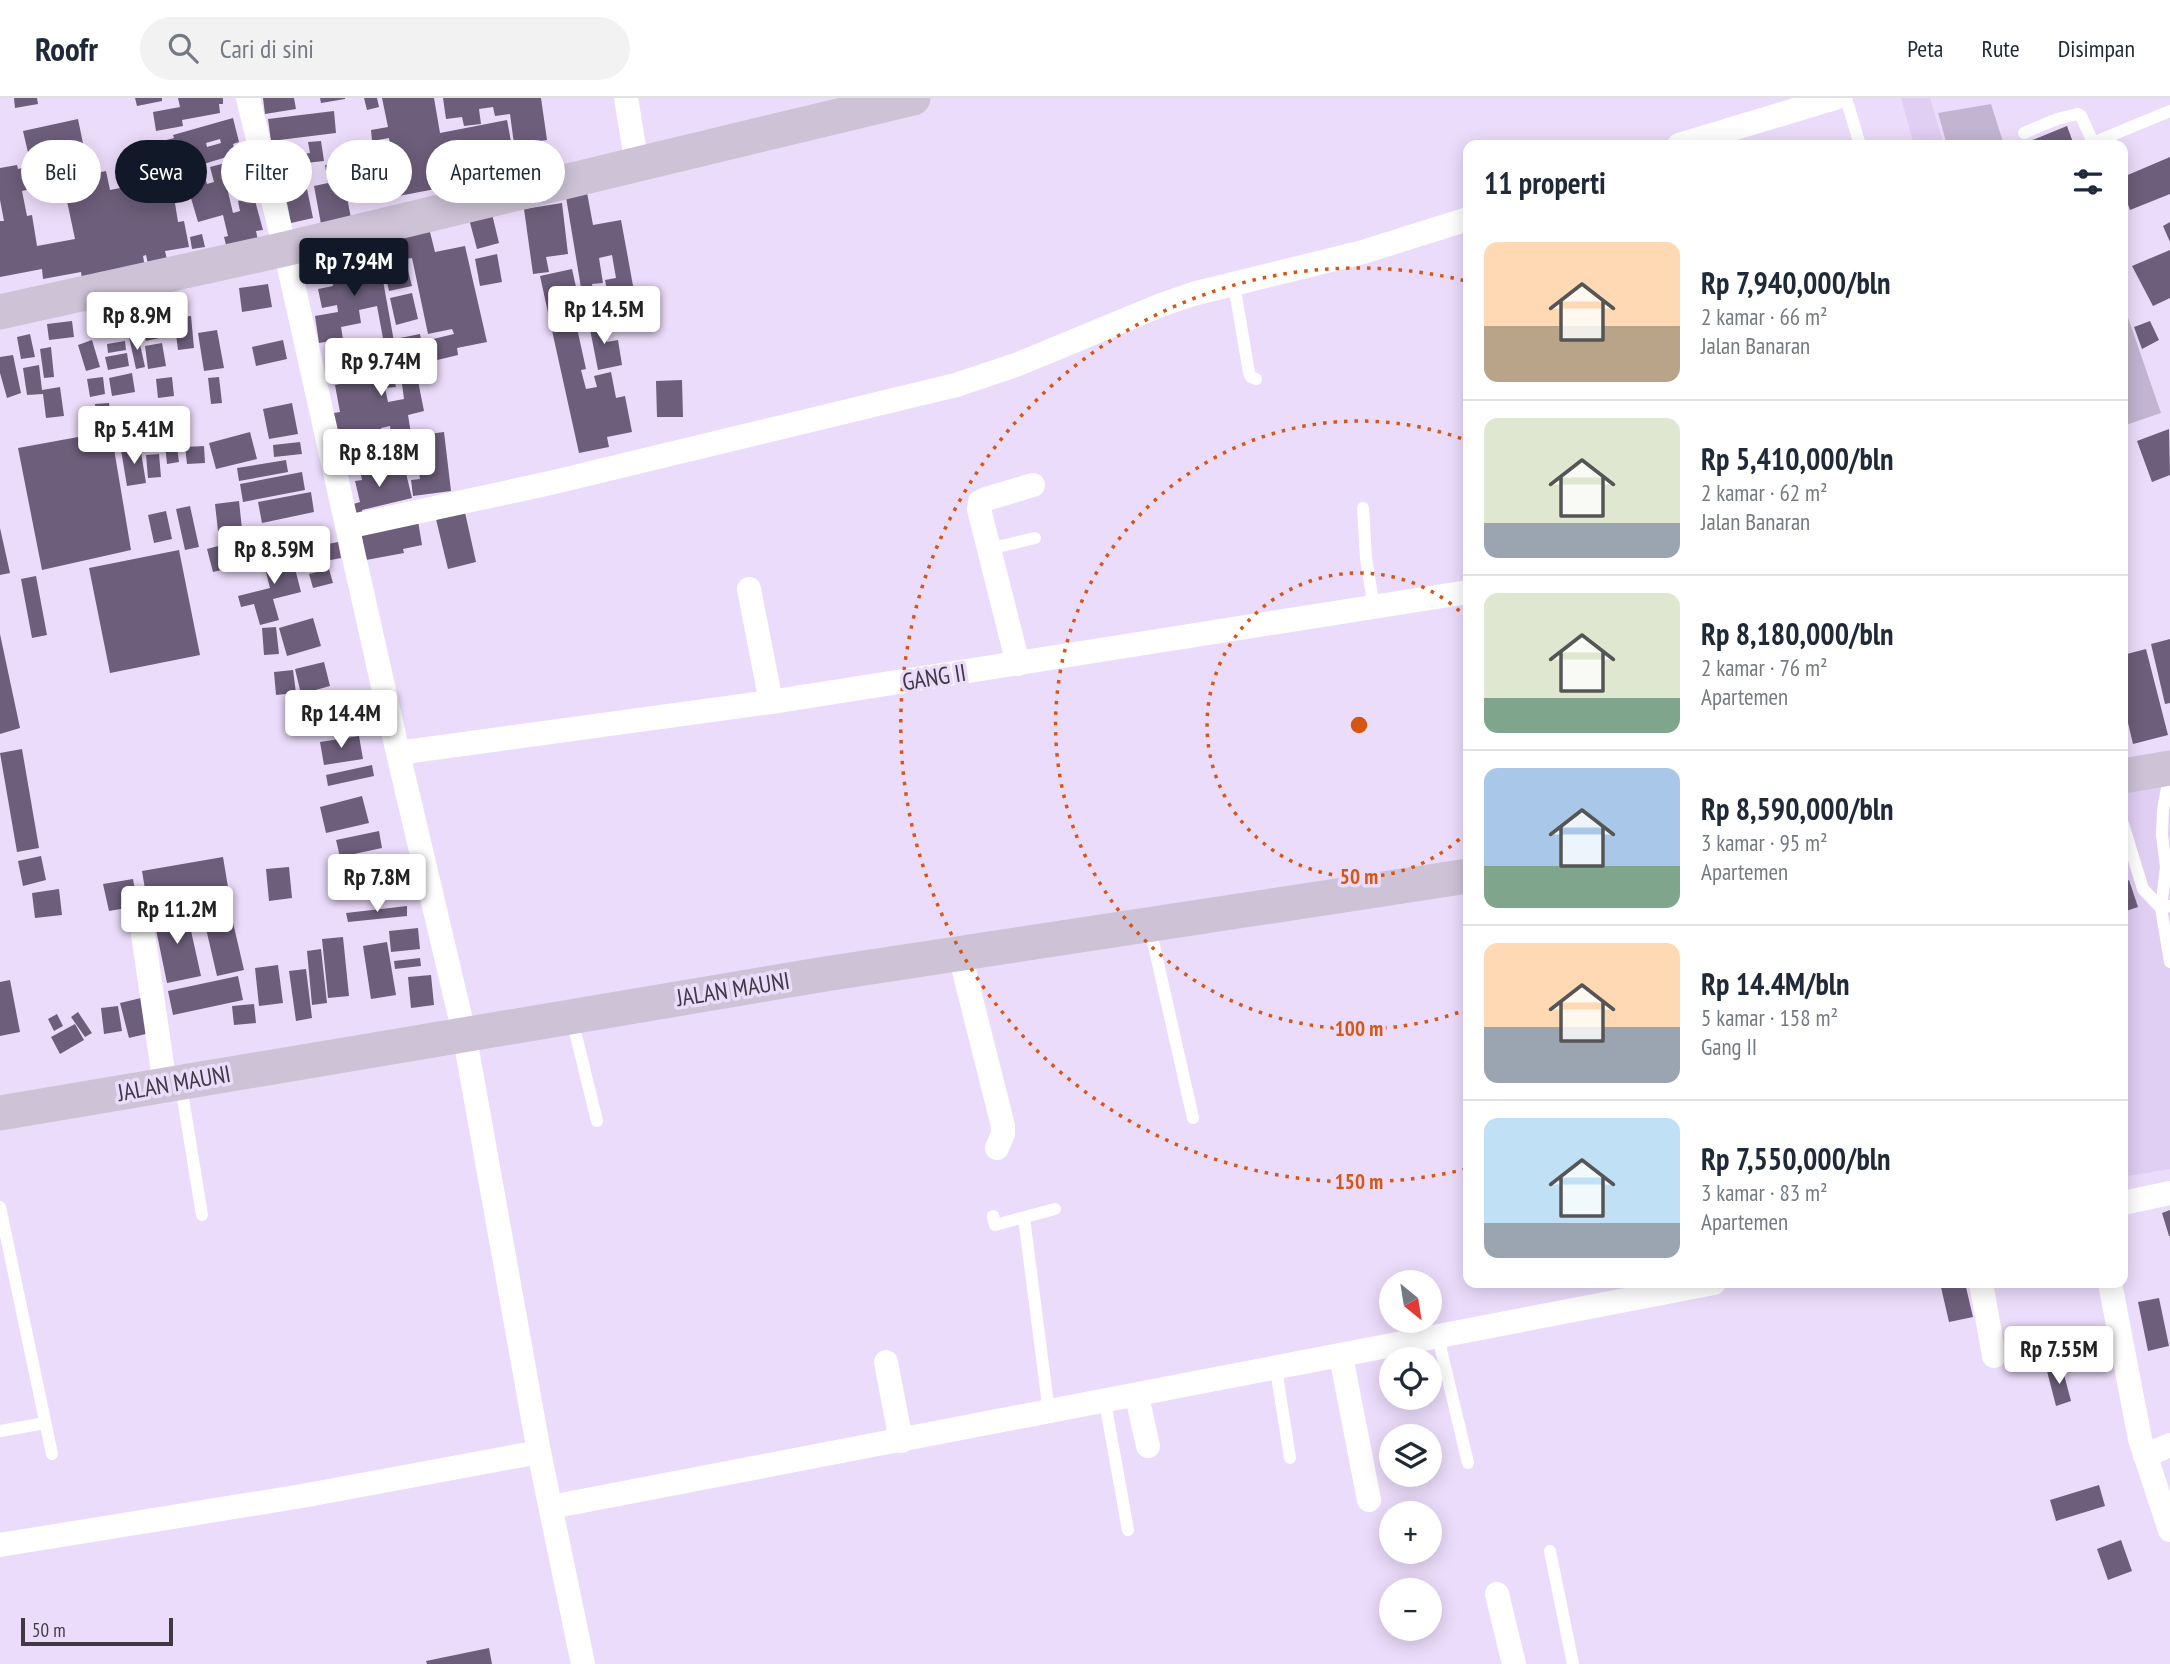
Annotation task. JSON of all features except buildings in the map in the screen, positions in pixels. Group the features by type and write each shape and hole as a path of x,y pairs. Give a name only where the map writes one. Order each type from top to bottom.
{"main road":[{"path":"0,312 285,249 913,98"},
{"path":"2128,775 2170,770"},
{"name":"JALAN MAUNI","path":"0,1113 464,1033 1463,877"}],"street":[{"path":"248,98 464,1033 538,1452 583,1664"},
{"path":"626,98 637,165"},
{"path":"1715,140 1736,137 1835,98"},
{"path":"347,527 550,483 956,385 1016,365 1161,305 1363,252 1463,221"},
{"path":"1018,664 979,509 980,502 1033,485"},
{"path":"748,589 772,702"},
{"name":"GANG II","path":"398,753 772,702 1463,593"},
{"path":"141,920 173,1083"},
{"path":"960,955 1003,1126 1003,1134 997,1148"},
{"path":"2128,1196 2170,1193"},
{"path":"551,1507 1688,1288"},
{"path":"1982,1288 1994,1356"},
{"path":"2111,1288 2140,1439 2170,1530"},
{"path":"1341,1356 1369,1500"},
{"path":"886,1362 901,1441"},
{"path":"1137,1396 1148,1446"},
{"path":"2145,1455 2170,1445"},
{"path":"0,1545 276,1501 538,1452"},
{"path":"1497,1594 1514,1664"}],"lane":[{"path":"1846,98 1859,140"},
{"path":"2100,140 2170,111"},
{"path":"2024,133 2057,119 2078,114 2092,140"},
{"path":"1234,284 1250,373 1251,377 1256,379"},
{"path":"1363,508 1366,558 1374,608"},
{"path":"989,549 1035,538"},
{"path":"2170,770 2162,835 2170,962"},
{"path":"2128,840 2143,890 2165,907"},
{"path":"1149,924 1194,1118"},
{"path":"571,1016 597,1121"},
{"path":"173,1083 202,1215"},
{"path":"0,1207 52,1454"},
{"path":"993,1216 995,1226 1055,1209"},
{"path":"1024,1218 1049,1412"},
{"path":"1438,1337 1468,1463"},
{"path":"1276,1369 1290,1458"},
{"path":"1105,1402 1128,1530"},
{"path":"0,1432 46,1423"},
{"path":"1550,1551 1573,1664"}],"shaded area":[{"path":"1901,98 1930,98 1943,140 1913,140"},
{"path":"1991,104 2002,140 1946,140 1938,113"},
{"path":"2128,317 2161,413 2128,424"},
{"path":"2170,784 2170,1169 2128,1176 2128,790"}]}
